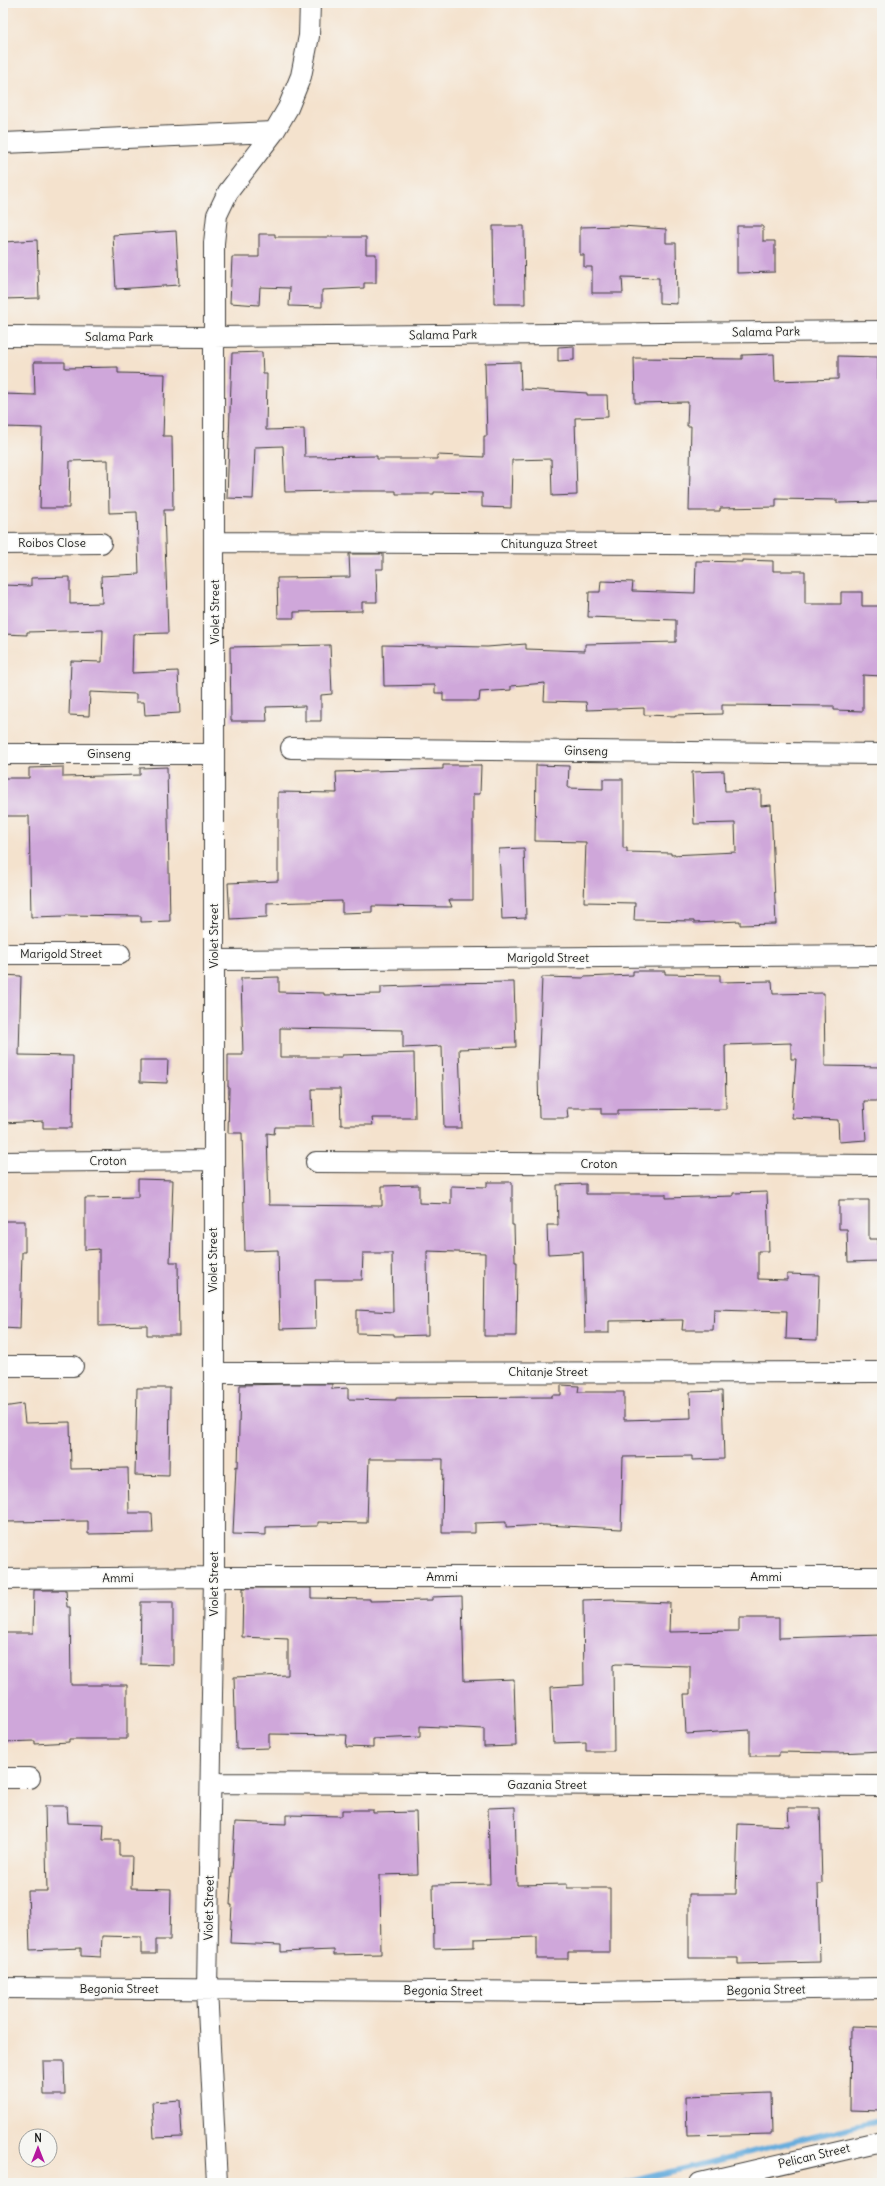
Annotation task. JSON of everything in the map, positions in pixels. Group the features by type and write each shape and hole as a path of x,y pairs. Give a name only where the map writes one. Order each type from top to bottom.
{"street":[{"name":"Violet Street","path":"217,2183 207,1989 212,1783 214,1577 214,243 217,216 228,192 274,132 288,108 301,76 309,36 310,3"},
{"path":"3,143 274,132"},
{"name":"Salama Park","path":"3,336 213,337 882,331"},
{"name":"Chitunguza Street","path":"215,542 882,545"},
{"name":"Roibos Close","path":"3,544 101,543"},
{"name":"Ginseng","path":"291,748 882,754"},
{"name":"Ginseng","path":"3,754 214,754"},
{"name":"Marigold Street","path":"3,954 120,954"},
{"name":"Marigold Street","path":"214,960 882,955"},
{"name":"Croton","path":"3,1162 213,1160"},
{"name":"Croton","path":"316,1162 882,1165"},
{"path":"3,1366 73,1366"},
{"name":"Chitanje Street","path":"214,1373 882,1372"},
{"name":"Ammi","path":"3,1579 214,1577 882,1577"},
{"path":"3,1778 30,1778"},
{"name":"Gazania Street","path":"212,1783 882,1786"},
{"name":"Begonia Street","path":"3,1988 589,1992 882,1988"},
{"name":"Pelican Street","path":"700,2183 882,2140"}],"building":[{"path":"493,226 524,226 525,304 494,304"},
{"path":"622,226 666,229 666,243 676,243 677,304 659,303 659,278 622,277 623,293 592,293 592,267 584,267 584,255 580,255 580,227"},
{"path":"737,226 763,226 763,241 775,241 775,272 737,273"},
{"path":"176,231 179,285 116,289 113,235"},
{"path":"259,234 275,234 275,237 366,237 366,254 376,254 376,283 364,283 364,288 322,290 322,307 289,306 290,288 260,287 259,305 230,303 232,257 259,257"},
{"path":"37,240 39,298 3,299 3,242"},
{"path":"574,346 574,360 558,361 558,347"},
{"path":"262,352 263,374 267,374 266,430 304,429 305,457 377,456 377,459 437,459 437,455 484,457 484,436 487,436 485,363 520,362 521,389 587,393 587,395 607,395 608,417 575,418 577,495 552,496 551,459 512,460 511,508 482,507 482,493 434,492 434,494 396,494 396,491 285,492 283,446 255,447 253,499 227,498 232,353"},
{"path":"774,354 775,381 838,379 838,356 878,357 878,379 882,379 880,502 837,503 837,500 776,499 776,507 720,508 720,511 689,511 691,426 687,426 688,402 635,403 634,358 742,359 742,355"},
{"path":"34,362 65,362 65,368 118,367 118,373 165,374 163,436 172,436 173,510 164,510 168,633 133,634 132,673 178,671 180,713 145,715 144,702 136,702 136,694 90,692 89,716 69,715 71,661 102,662 103,630 27,632 27,635 3,634 3,585 31,586 31,578 70,577 70,604 102,603 101,576 139,574 137,512 109,513 108,460 70,461 69,508 40,508 42,428 3,427 3,394 35,395"},
{"path":"349,554 383,554 383,569 376,569 377,602 362,602 362,611 294,612 294,618 278,618 277,578 350,577"},
{"path":"742,560 773,561 773,571 805,571 805,604 841,604 841,592 862,592 862,606 882,606 882,676 863,675 863,711 834,710 834,706 722,705 722,714 675,716 644,715 644,708 587,710 586,702 544,701 545,683 511,686 511,690 480,692 479,701 443,701 443,693 435,693 435,685 384,686 383,645 487,647 526,644 526,649 585,651 585,644 676,642 676,620 588,617 589,592 600,592 601,581 633,582 632,591 695,593 696,561 742,562"},
{"path":"330,645 332,694 321,695 321,721 305,721 305,706 266,707 267,721 231,721 230,647"},
{"path":"443,765 481,765 480,794 473,794 473,900 449,900 452,907 372,906 372,912 342,913 342,901 267,903 267,917 230,919 228,883 278,881 278,792 337,793 336,772 443,769"},
{"path":"536,765 569,766 568,788 603,789 603,779 623,779 623,848 627,848 627,852 671,853 671,855 736,852 735,823 694,824 692,772 724,771 725,791 761,790 761,806 771,805 776,924 740,925 740,921 694,923 694,921 634,920 635,903 584,902 586,842 535,841"},
{"path":"63,767 63,777 140,775 140,768 167,767 170,921 141,922 141,916 66,915 31,917 29,816 3,816 3,778 29,778 29,768"},
{"path":"524,848 526,918 502,919 499,849"},
{"path":"633,971 665,971 665,974 720,975 720,982 772,981 773,994 824,993 825,1066 882,1067 882,1101 864,1101 866,1140 839,1142 838,1120 792,1118 796,1059 791,1059 791,1043 725,1045 726,1109 618,1110 618,1114 601,1114 601,1108 567,1108 568,1118 539,1118 538,1075 542,977 584,978 633,975"},
{"path":"3,975 21,976 19,1055 73,1056 72,1128 43,1128 43,1121 3,1123"},
{"path":"279,977 279,992 324,993 324,995 381,994 381,987 439,985 439,983 514,982 516,1047 459,1049 462,1128 444,1128 442,1046 403,1048 403,1030 280,1028 280,1057 342,1057 342,1055 414,1053 415,1118 372,1118 373,1125 341,1125 340,1089 312,1089 313,1127 275,1127 274,1134 267,1133 269,1205 382,1206 382,1186 419,1185 419,1203 451,1204 451,1186 487,1187 487,1182 512,1182 512,1225 514,1225 515,1262 517,1262 516,1336 484,1336 485,1253 427,1251 428,1335 394,1336 394,1334 357,1333 357,1310 393,1312 392,1253 363,1253 362,1280 315,1280 316,1328 280,1329 278,1250 245,1251 242,1133 228,1133 228,1055 243,1055 241,978"},
{"path":"140,1060 168,1060 167,1083 140,1082"},
{"path":"138,1179 173,1180 170,1262 178,1262 179,1335 147,1335 147,1325 99,1326 99,1249 85,1250 85,1198 138,1197"},
{"path":"586,1184 586,1194 666,1194 666,1198 733,1196 733,1193 767,1192 769,1251 758,1251 758,1279 787,1280 787,1274 819,1275 817,1340 786,1339 787,1311 714,1309 713,1330 682,1330 683,1320 609,1321 609,1333 585,1333 583,1252 548,1254 547,1225 558,1225 557,1185"},
{"path":"839,1200 869,1200 869,1239 878,1239 879,1261 848,1262 847,1229 839,1229"},
{"path":"3,1221 25,1221 25,1252 22,1252 20,1329 3,1328"},
{"path":"332,1384 332,1389 348,1388 348,1399 396,1400 396,1398 552,1397 552,1395 561,1395 561,1385 579,1386 578,1392 624,1392 624,1420 691,1418 690,1392 722,1391 724,1459 692,1460 692,1456 623,1457 621,1529 545,1525 506,1527 506,1522 475,1523 475,1533 442,1533 443,1459 369,1459 367,1523 318,1522 318,1526 266,1527 266,1535 233,1534 236,1466 238,1467 240,1385"},
{"path":"137,1388 170,1388 169,1476 135,1475"},
{"path":"23,1404 25,1423 70,1422 71,1469 128,1468 129,1513 152,1513 153,1533 88,1534 88,1521 3,1522 3,1407"},
{"path":"243,1588 311,1588 311,1598 370,1599 370,1601 432,1600 432,1597 462,1596 464,1681 514,1679 516,1746 484,1747 484,1729 420,1726 420,1737 373,1739 373,1748 346,1747 347,1735 269,1734 269,1748 236,1749 234,1677 288,1675 288,1639 242,1637"},
{"path":"34,1590 66,1590 67,1607 70,1607 71,1685 127,1685 127,1739 69,1739 69,1742 35,1744 35,1741 3,1742 3,1633 33,1633"},
{"path":"615,1599 615,1601 670,1603 669,1632 739,1631 739,1618 779,1618 779,1638 882,1635 882,1751 839,1753 779,1752 779,1756 750,1756 750,1730 686,1734 684,1694 690,1694 690,1666 616,1664 613,1665 614,1751 586,1751 586,1742 553,1743 551,1687 584,1685 583,1600"},
{"path":"141,1602 173,1602 173,1665 140,1664"},
{"path":"45,1806 67,1806 68,1823 104,1824 103,1840 119,1840 119,1856 132,1856 131,1888 171,1889 170,1940 156,1940 156,1954 141,1954 141,1937 102,1936 101,1957 81,1956 81,1948 30,1950 28,1891 47,1891"},
{"path":"515,1807 517,1885 567,1884 567,1888 610,1888 610,1952 568,1952 568,1959 537,1959 537,1937 474,1939 474,1947 434,1948 433,1885 490,1884 488,1808"},
{"path":"788,1808 820,1808 822,1884 818,1884 820,1962 738,1964 738,1958 689,1958 689,1894 736,1894 738,1824 789,1826"},
{"path":"342,1810 373,1810 373,1813 416,1812 418,1874 380,1875 381,1954 334,1955 334,1950 281,1952 281,1945 230,1943 232,1905 230,1905 235,1822 286,1824 286,1815 342,1816"},
{"path":"851,2026 882,2027 882,2111 850,2110"},
{"path":"43,2061 64,2061 65,2095 44,2095"},
{"path":"771,2093 772,2134 687,2136 686,2096"},
{"path":"180,2100 182,2137 154,2138 152,2102"}],"waterway":[{"path":"624,2183 882,2120"}]}
